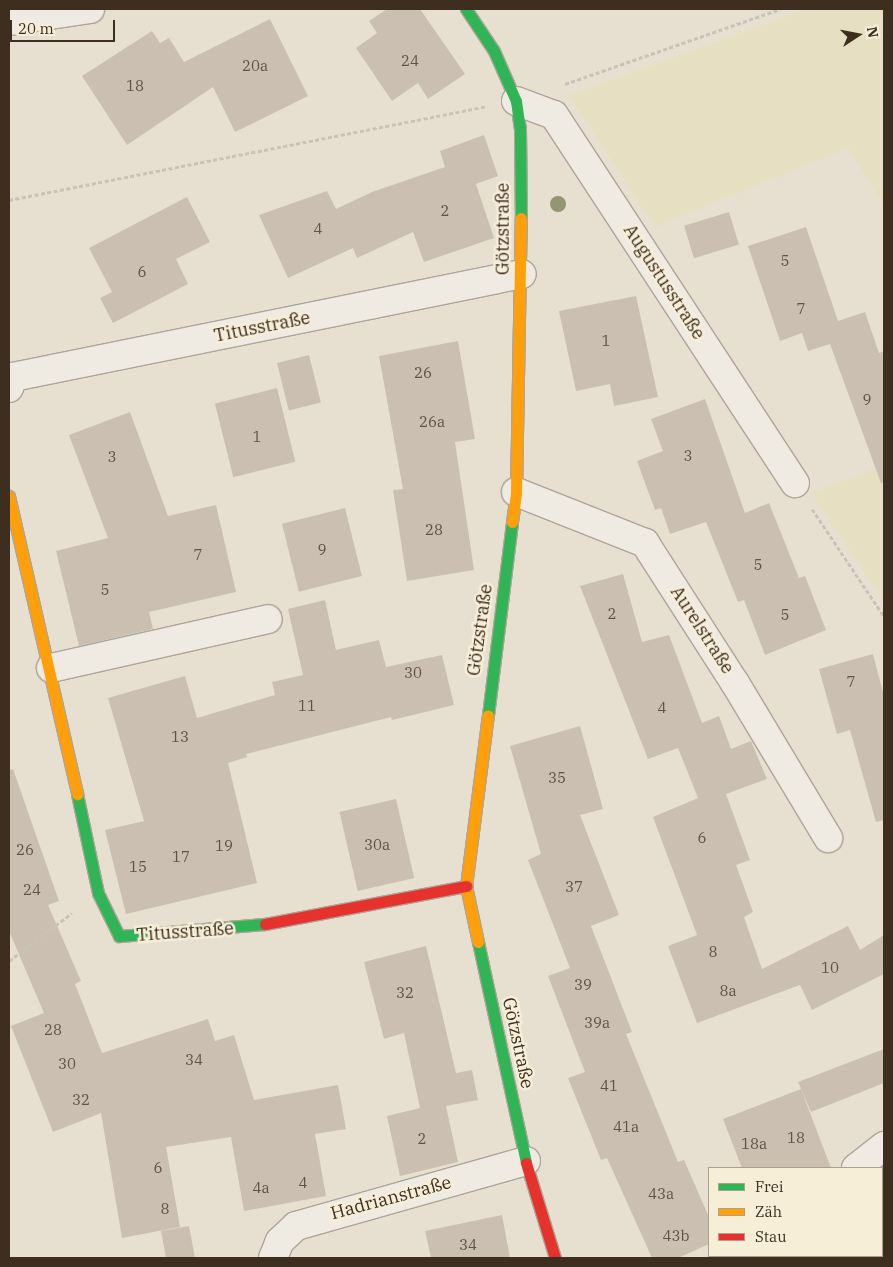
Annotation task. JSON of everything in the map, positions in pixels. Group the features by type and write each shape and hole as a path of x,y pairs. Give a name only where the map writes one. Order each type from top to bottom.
{"street":[{"path":"9,21 90,9"},
{"name":"Götzstraße","path":"466,9 494,51 516,101 520,128 522,274 516,492 466,886 526,1161 555,1258"},
{"name":"Augustusstraße","path":"516,101 554,115 795,483"},
{"name":"Titusstraße","path":"9,388 13,377 522,274"},
{"name":"Aurelstraße","path":"516,492 645,543 735,683 828,838"},
{"name":"Titusstraße","path":"9,496 51,668 98,893 119,936 244,928 466,886"},
{"path":"51,668 268,619"},
{"path":"857,1167 884,1146"},
{"name":"Hadrianstraße","path":"273,1258 280,1241 296,1226 526,1161"}],"path":[{"path":"563,85 780,9"},
{"path":"9,200 516,101"},
{"path":"795,483 884,616"},
{"path":"9,961 98,893"}],"shaded area":[{"path":"807,9 884,9 884,205 848,149 655,227 569,95"},
{"path":"884,465 884,602 811,493"}],"building":[{"path":"387,9 420,9 465,74 428,99 418,83 392,101 356,48 377,33 369,21"},
{"path":"270,19 308,96 235,132 213,87 127,145 82,76 152,31 160,43 169,38 184,62"},
{"path":"484,135 498,176 476,184 494,238 424,262 413,232 357,258 353,248 288,278 259,215 327,191 336,209 372,192 445,167 440,151"},
{"path":"187,197 210,242 176,259 188,284 113,323 100,298 112,292 89,248"},
{"path":"729,212 739,245 694,258 684,226"},
{"path":"806,227 838,321 865,312 879,353 884,351 884,482 881,483 830,344 808,351 802,333 780,341 748,246"},
{"path":"636,296 658,397 614,406 610,384 576,391 559,311"},
{"path":"458,341 475,439 455,442 474,570 407,581 393,490 403,489 379,356"},
{"path":"309,355 321,403 289,411 277,363"},
{"path":"277,388 295,462 233,477 215,403"},
{"path":"705,399 745,513 769,503 799,578 805,576 826,630 765,655 744,600 738,602 706,522 670,534 661,508 655,510 637,461 663,451 651,419"},
{"path":"130,412 168,516 216,505 236,592 149,612 153,629 79,646 56,551 108,538 69,435"},
{"path":"345,508 362,576 299,592 282,524"},
{"path":"623,574 642,642 669,635 702,723 719,716 731,749 751,741 767,779 726,794 750,860 736,865 753,912 744,917 762,969 848,926 860,950 884,935 884,974 812,1010 800,985 697,1023 668,946 697,935 653,817 698,798 678,748 648,759 580,586"},
{"path":"325,600 336,650 379,640 386,667 442,655 454,705 392,720 391,717 246,754 247,757 228,763 257,883 126,914 105,830 144,821 108,698 185,676 197,718 275,695 272,682 303,675 288,609"},
{"path":"873,654 884,696 884,820 876,822 850,730 837,734 819,669"},
{"path":"580,726 603,809 580,815 619,915 591,926 632,1032 626,1034 678,1162 684,1160 708,1215 708,1244 678,1258 652,1258 607,1158 601,1160 568,1078 585,1072 548,976 570,968 528,860 541,854 510,746"},
{"path":"13,769 59,901 48,905 81,981 75,984 102,1053 208,1019 215,1041 234,1035 254,1100 338,1085 346,1129 315,1134 326,1196 244,1211 231,1137 166,1147 180,1227 122,1238 101,1113 53,1132 11,1026 44,1013 9,931 9,770"},
{"path":"396,799 414,878 358,891 339,812"},
{"path":"426,946 456,1073 472,1070 478,1100 446,1106 458,1162 400,1176 387,1116 420,1108 404,1033 384,1039 364,962"},
{"path":"884,1049 884,1083 811,1112 798,1082"},
{"path":"801,1089 831,1167 742,1167 723,1119"},
{"path":"502,1215 510,1258 431,1258 425,1231"},
{"path":"189,1226 195,1258 166,1258 161,1231"}],"traffic: fast":[{"path":"466,9 494,51 516,101 520,128 521,218"},
{"path":"488,715 512,522"},
{"path":"77,794 98,893 119,936 265,924"},
{"path":"478,942 526,1163"}],"traffic: slow":[{"path":"512,522 516,492 521,218"},
{"path":"9,496 77,794"},
{"path":"478,942 466,886 488,715"}],"traffic: jam":[{"path":"265,924 466,886"},
{"path":"526,1163 555,1258"}]}
